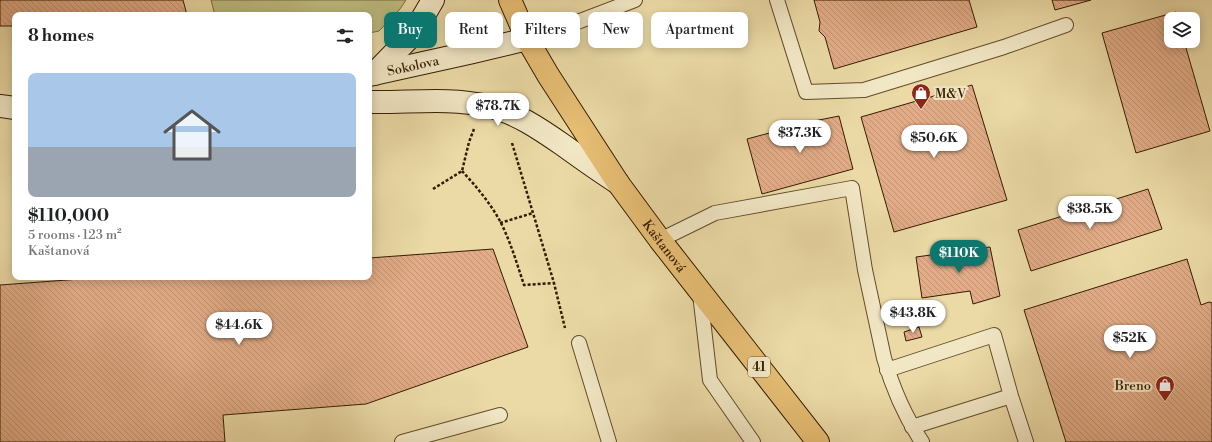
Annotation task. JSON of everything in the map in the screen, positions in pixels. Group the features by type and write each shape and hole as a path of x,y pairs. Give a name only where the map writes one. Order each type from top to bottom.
{"main road":[{"name":"41","path":"510,0 516,12"},
{"name":"Kaštanová","path":"533,48 548,75 618,183 660,240 818,442"}],"street":[{"path":"372,74 413,34 433,0"},
{"name":"Sokolova","path":"372,74 511,43"},
{"path":"372,102 431,100 462,102 489,106 514,115 534,126 618,183"},
{"path":"0,106 12,108"}],"lane":[{"path":"580,21 635,0"},
{"path":"777,0 806,92 864,90 1004,47 1066,25"},
{"path":"660,240 715,214 852,188 865,270 887,370 912,427 922,442"},
{"path":"700,291 710,380 753,442"},
{"path":"887,370 994,335 1026,442"},
{"path":"579,343 609,442"},
{"path":"912,427 1012,396"},
{"path":"402,442 500,415"}],"path":[{"path":"433,189 462,171 469,142 476,123"},
{"path":"506,139 512,143 554,283 566,332"},
{"path":"462,171 476,187 500,223 511,247 524,285 554,283"},
{"path":"500,223 533,213"}],"shaded area":[{"path":"211,0 406,0 397,12 384,12 384,26 379,31 372,32 372,12 214,12"}],"building":[{"path":"0,0 183,0 186,12 12,12 12,26 0,26"},
{"path":"814,0 969,0 977,27 834,69 825,37 819,31 820,22"},
{"path":"1052,0 1091,0 1055,10"},
{"path":"1164,15 1164,48 1186,48 1210,131 1136,153 1102,33"},
{"path":"972,85 1007,200 894,232 861,117"},
{"path":"839,116 853,169 762,194 747,139 814,121"},
{"path":"1148,189 1162,229 1031,271 1018,230"},
{"path":"990,247 1000,296 973,304 970,291 922,298 916,257"},
{"path":"493,249 528,347 366,404 223,415 225,442 0,442 0,285 67,280 372,280 372,258"},
{"path":"1187,259 1201,305 1209,302 1212,303 1212,442 1066,442 1024,310"},
{"path":"919,327 922,337 906,341 904,332"}],"place":[{"name":"M&V","path":"921,110"},
{"name":"Breno","path":"1165,402"}]}
